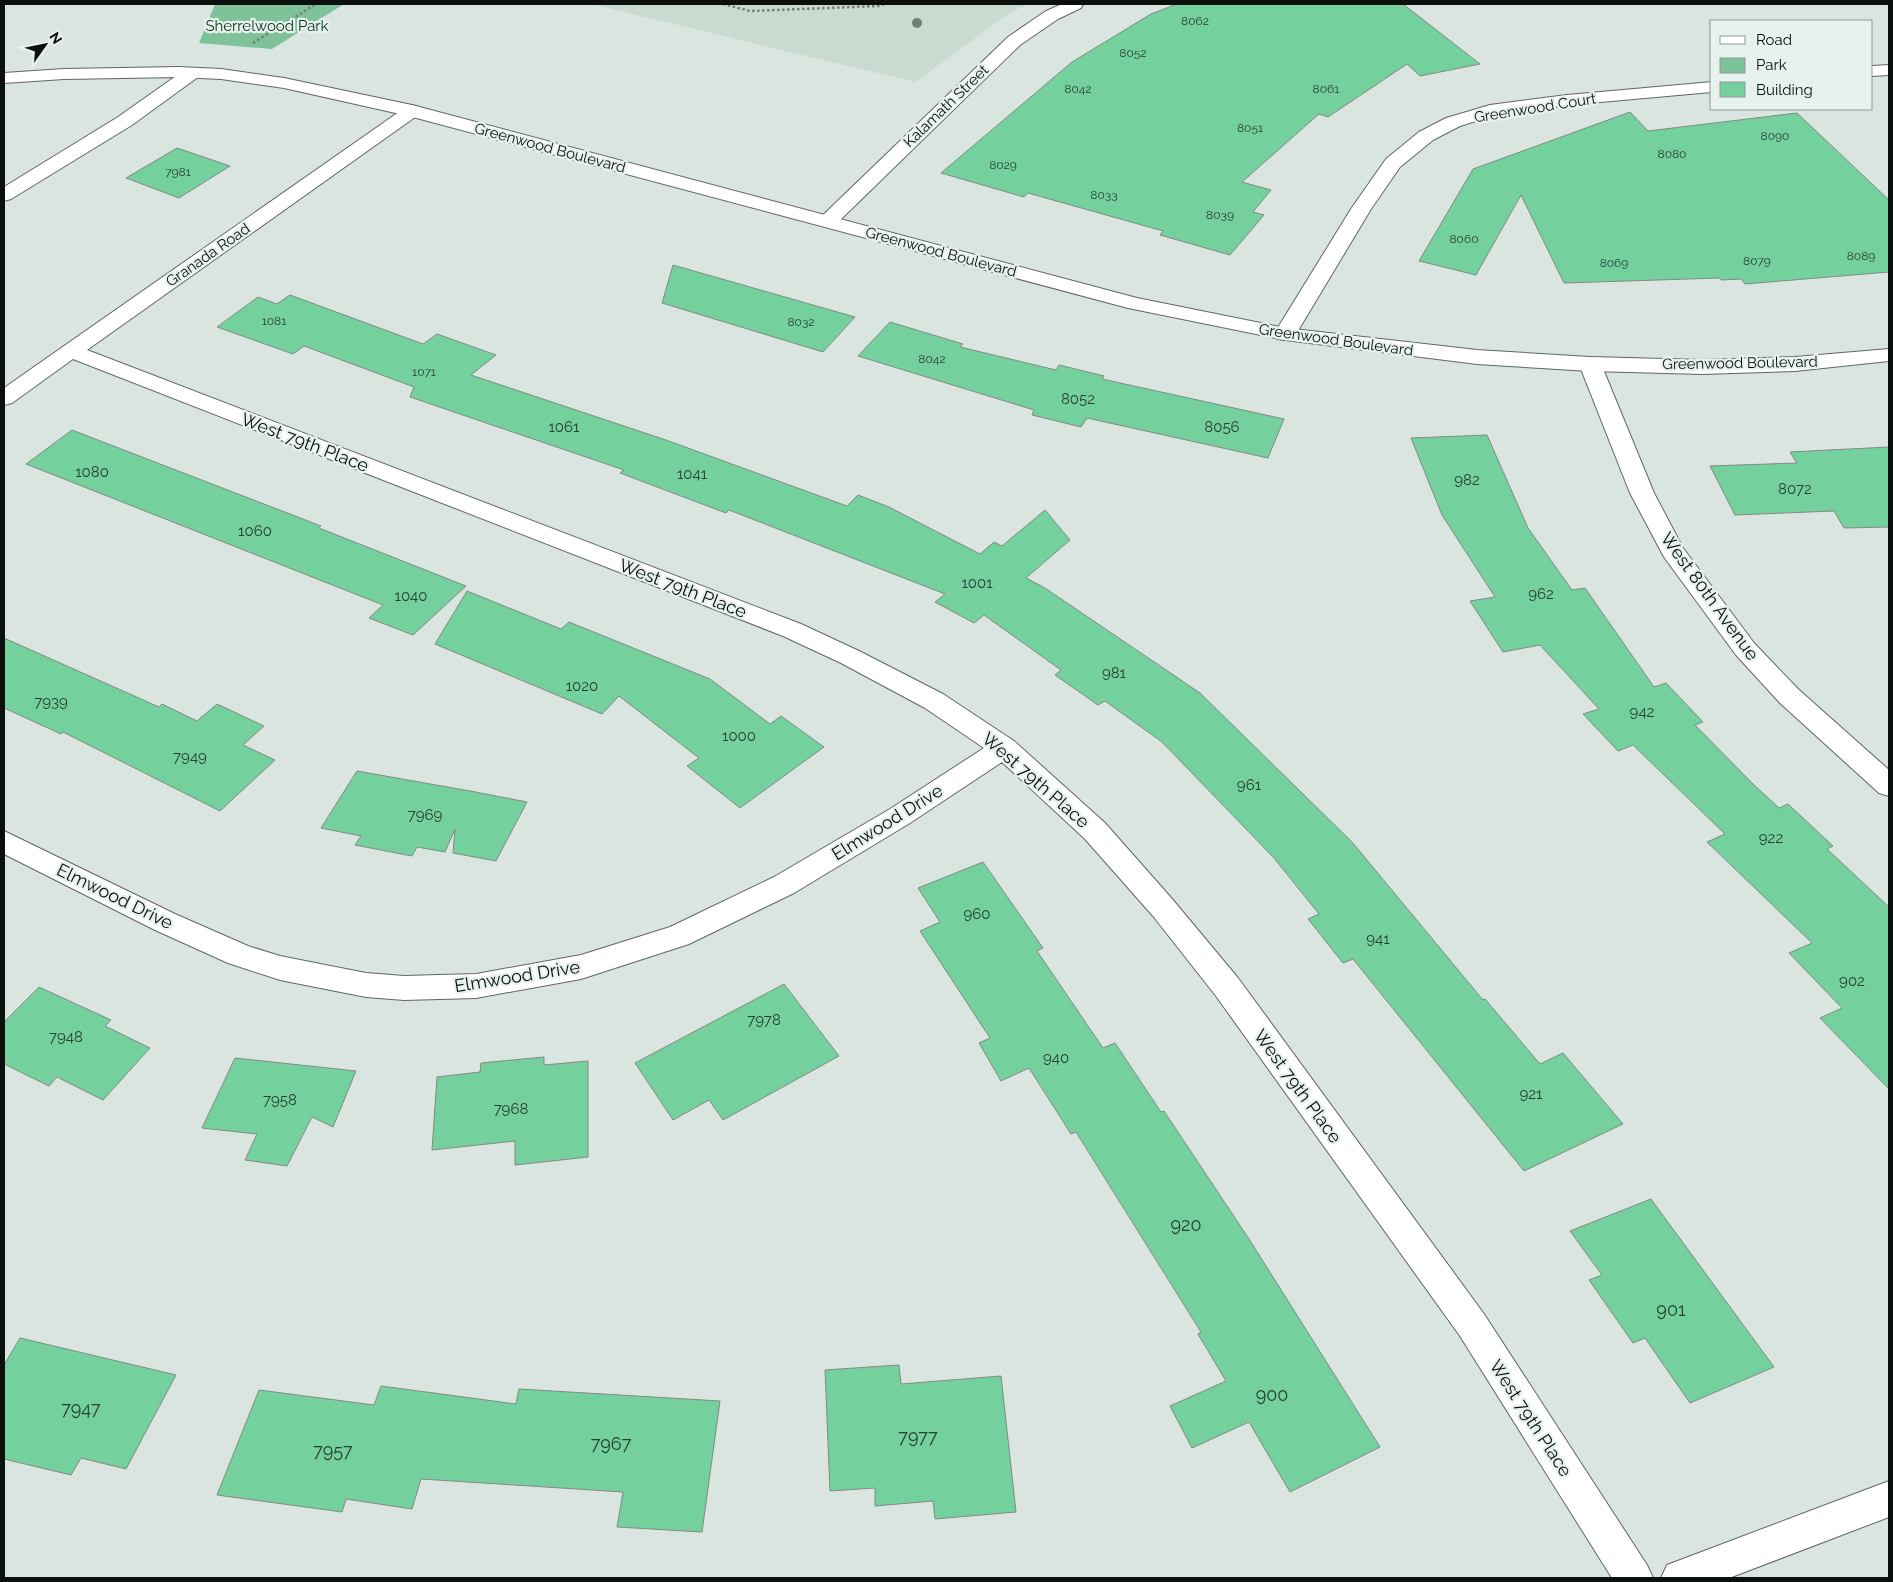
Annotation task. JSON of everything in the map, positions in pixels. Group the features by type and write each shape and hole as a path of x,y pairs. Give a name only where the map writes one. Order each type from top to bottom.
{"street":[{"name":"Kalamath Street","path":"828,221 1007,48 1052,15 1075,4"},
{"path":"1873,71 1889,70"},
{"name":"Greenwood Boulevard","path":"4,78 128,72 221,74 284,82 412,111 1135,304 1285,334 1478,357 1590,364 1712,366 1795,364 1889,356"},
{"path":"4,195 125,121 192,73"},
{"name":"Greenwood Court","path":"1285,334 1361,209 1393,163 1426,136 1453,122 1490,112 1567,100 1710,87"},
{"name":"Granada Road","path":"4,398 412,111"},
{"name":"West 79th Place","path":"71,351 792,630 850,657 934,701 1004,748 1095,831 1163,908 1227,987 1472,1325 1634,1578"},
{"name":"West 80th Avenue","path":"1590,364 1642,493 1673,551 1745,649 1790,696 1889,786"},
{"name":"Elmwood Drive","path":"4,842 165,922 239,955 280,968 366,986 404,988 476,986 581,968 678,936 784,885 900,816 1004,748"},
{"path":"1680,1578 1889,1499"}],"path":[{"path":"259,45 252,42 316,4"},
{"path":"723,4 750,11 878,6 884,4"}],"shaded area":[{"path":"591,4 1029,4 1011,12 915,82"}],"green space":[{"name":"Sherrelwood Park","path":"215,4 344,4 272,49 199,43"}],"building":[{"path":"1177,4 1403,4 1480,64 1420,76 1407,64 1328,117 1319,114 1242,182 1271,190 1253,212 1264,215 1230,255 1160,235 1163,231 1028,193 1024,197 941,173 1072,62 1151,14"},
{"path":"1630,112 1648,131 1797,113 1889,200 1889,272 1745,284 1741,279 1721,280 1719,278 1564,283 1521,195 1476,275 1419,261 1473,169"},
{"path":"177,148 230,166 179,198 126,178"},
{"path":"673,265 855,317 823,352 662,303"},
{"path":"290,295 423,344 437,334 496,355 471,375 666,440 847,506 858,495 889,507 980,554 994,542 1002,546 1045,510 1070,540 1026,578 1045,588 1200,693 1352,842 1483,1000 1485,999 1540,1064 1563,1053 1623,1124 1524,1171 1353,959 1343,963 1308,919 1319,914 1274,858 1162,742 1105,701 1098,705 1055,675 1061,670 984,615 974,623 935,602 945,594 729,510 726,513 620,473 624,470 410,397 414,387 304,346 293,354 217,327 258,297 277,304"},
{"path":"890,322 963,344 960,347 1056,370 1059,365 1104,376 1102,379 1284,419 1268,458 1087,418 1081,427 1032,415 1034,410 858,356"},
{"path":"72,430 321,526 319,528 466,586 413,635 369,618 383,605 26,464"},
{"path":"1487,435 1528,528 1572,590 1585,588 1654,687 1666,683 1703,722 1695,725 1753,784 1779,808 1788,804 1833,846 1827,849 1889,907 1889,1089 1820,1018 1842,1008 1789,953 1812,943 1707,842 1725,834 1633,745 1618,751 1583,714 1599,709 1540,645 1503,652 1470,601 1495,597 1442,515 1411,438"},
{"path":"1889,447 1889,527 1844,528 1834,511 1735,515 1710,466 1797,463 1790,452"},
{"path":"467,591 561,629 569,622 710,679 770,724 781,716 824,747 740,808 687,766 699,758 619,696 602,714 435,644"},
{"path":"4,638 159,707 162,704 197,721 217,704 264,726 243,745 275,760 220,811 63,732 61,734 4,708"},
{"path":"357,771 527,802 496,861 453,853 455,829 445,852 417,847 412,856 355,845 361,836 321,828"},
{"path":"983,862 1043,948 1037,951 1103,1048 1115,1043 1161,1112 1164,1111 1249,1239 1380,1447 1290,1492 1249,1422 1192,1448 1170,1406 1226,1381 1198,1334 1201,1332 1076,1132 1071,1134 1029,1068 1001,1081 979,1043 990,1038 920,931 940,922 918,888"},
{"path":"784,984 839,1056 723,1120 709,1100 673,1120 635,1063"},
{"path":"39,987 111,1020 105,1026 150,1048 103,1100 57,1077 49,1086 4,1064 4,1022"},
{"path":"544,1057 544,1065 588,1061 588,1157 515,1165 515,1141 432,1150 437,1077 480,1072 481,1063"},
{"path":"235,1058 356,1071 333,1127 312,1117 287,1166 245,1160 257,1134 202,1128"},
{"path":"1651,1199 1774,1367 1690,1403 1645,1338 1633,1343 1589,1280 1602,1275 1570,1231"},
{"path":"20,1338 176,1375 126,1469 81,1458 71,1475 4,1459 4,1365"},
{"path":"899,1365 901,1384 1001,1376 1016,1512 935,1519 933,1501 875,1506 875,1488 830,1491 825,1370"},
{"path":"381,1386 516,1404 519,1389 720,1401 702,1532 617,1527 623,1492 421,1479 412,1509 346,1499 342,1512 217,1495 259,1390 374,1405"}]}
